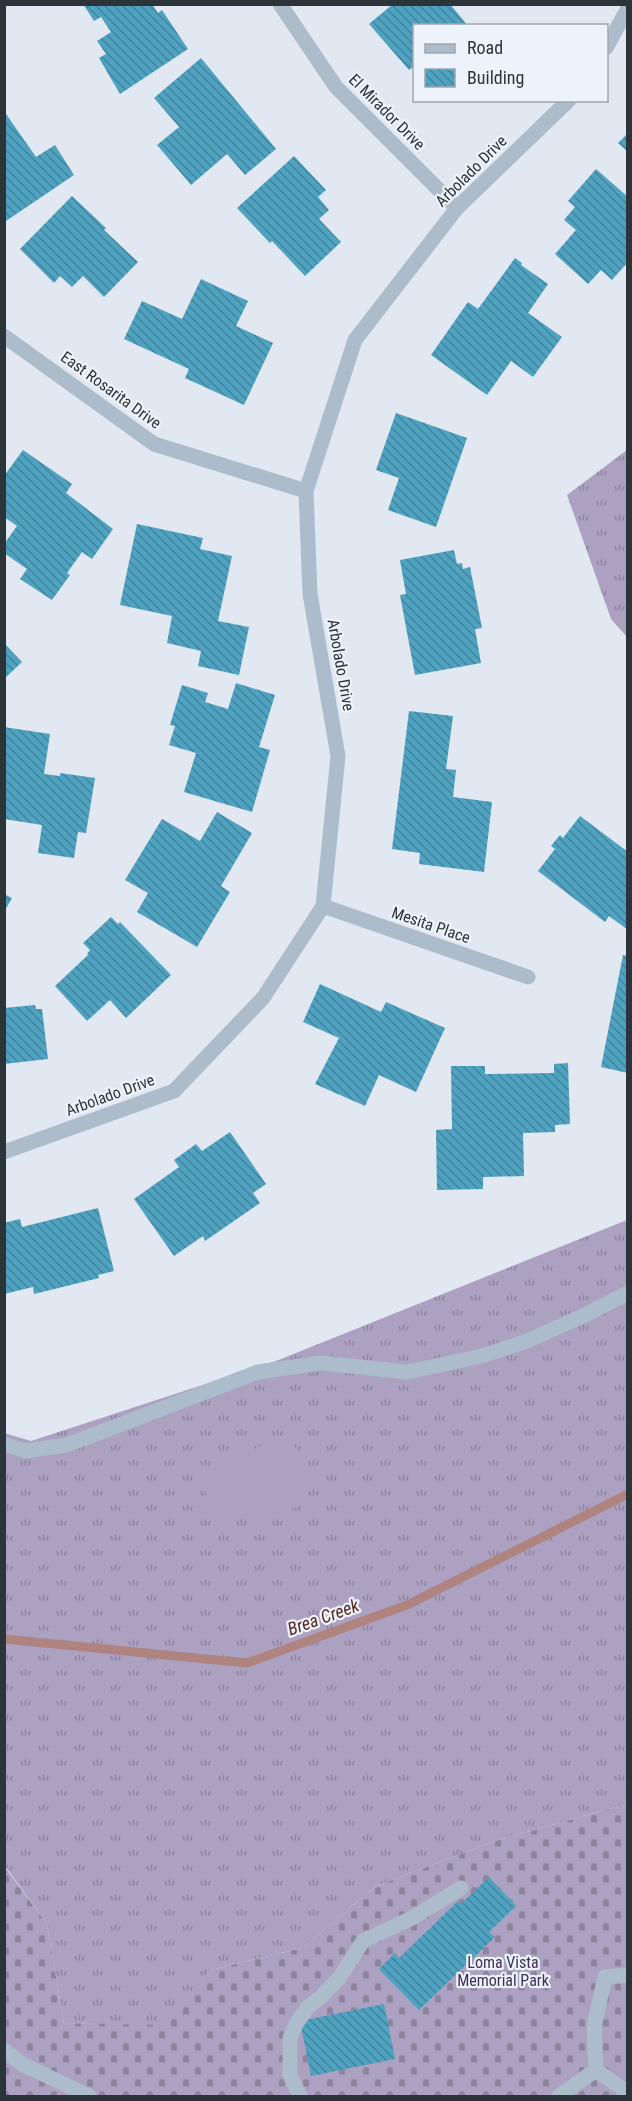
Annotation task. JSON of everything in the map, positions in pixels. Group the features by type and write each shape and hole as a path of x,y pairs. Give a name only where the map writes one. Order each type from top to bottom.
{"street":[{"name":"El Mirador Drive","path":"280,4 336,87 457,208"},
{"path":"608,44 627,8"},
{"name":"Arbolado Drive","path":"4,1152 174,1091 263,998 323,906 338,756 310,594 306,491 355,340 457,208 567,102"},
{"name":"East Rosarita Drive","path":"4,336 154,444 306,491"},
{"name":"Mesita Place","path":"323,906 528,977"},
{"path":"4,1444 25,1451 67,1445 258,1372 321,1363 407,1372 482,1356 527,1341 627,1293"},
{"path":"300,2097 290,2075 290,2038 296,2024 308,2007 340,1977 363,1941 412,1918 461,1888"},
{"path":"596,2070 594,2026 605,1977 627,1976"},
{"path":"4,2050 22,2064 89,2097"},
{"path":"596,2070 627,2093"},
{"path":"559,2097 596,2070"}],"green space":[{"path":"627,450 627,637 611,619 567,495"},
{"path":"627,1220 627,1804 498,1840 376,1886 302,1948 211,1970 166,2026 64,2023 47,1924 5,1866 4,1433 31,1441 276,1361"},
{"path":"276,1438 292,1445 311,1468 310,1489 302,1502 288,1511 252,1519 234,1518 215,1509 205,1489 211,1475 222,1462 243,1455"},
{"name":"Loma Vista Memorial Park","path":"627,1804 627,2096 5,2096 4,1866 47,1924 64,2023 166,2025 211,1970 302,1948 376,1886 498,1840"}],"building":[{"path":"83,4 152,4 158,13 162,10 188,49 120,94 99,58 106,54 97,41 111,32 101,17 94,21"},
{"path":"393,4 450,4 466,24 413,24 413,67 409,70 369,24"},
{"path":"201,58 276,149 245,175 227,154 191,185 157,145 179,127 154,98"},
{"path":"4,111 36,157 55,145 74,175 6,221 4,219"},
{"path":"628,133 628,152 618,143"},
{"path":"294,156 326,190 318,197 329,210 319,219 341,242 305,276 237,208"},
{"path":"596,169 628,197 628,262 612,280 601,270 588,284 555,254 576,230 564,220 575,207 568,201"},
{"path":"72,196 138,262 104,297 83,276 72,287 60,276 54,283 20,249"},
{"path":"515,258 548,284 528,313 562,337 533,377 511,361 487,395 431,355 468,302 478,309"},
{"path":"201,279 248,301 236,326 273,343 244,405 185,378 189,369 124,339 142,301 182,319"},
{"path":"396,413 467,438 436,527 388,510 399,478 376,470"},
{"path":"23,450 72,484 66,493 113,529 92,559 82,552 67,573 70,575 52,600 20,579 27,569 4,553 4,544 17,526 4,517 4,476"},
{"path":"137,524 203,538 200,549 232,556 218,621 249,627 239,675 198,666 201,651 167,643 172,616 120,605"},
{"path":"454,550 457,564 462,563 463,569 470,567 482,628 475,629 481,663 415,675 400,595 406,594 400,560"},
{"path":"4,643 22,662 4,679"},
{"path":"236,683 275,695 259,747 270,750 252,812 184,792 196,753 169,745 175,726 170,725 182,685 208,693 205,702 228,709"},
{"path":"409,711 453,716 446,769 456,770 453,797 492,802 484,872 419,864 420,853 392,849"},
{"path":"4,727 50,734 44,774 60,776 60,773 95,778 86,833 78,832 74,858 38,853 42,825 4,819"},
{"path":"217,812 252,833 221,886 230,892 197,947 137,912 148,893 125,880 162,819 200,841"},
{"path":"580,816 628,852 628,930 609,916 605,922 538,871 555,849 551,846 560,835 563,838"},
{"path":"4,894 12,898 4,912"},
{"path":"111,917 118,924 120,922 171,975 126,1018 110,1000 87,1021 55,986 88,955 90,950 83,943"},
{"path":"623,955 628,956 628,1073 601,1067"},
{"path":"320,984 381,1012 386,1002 445,1028 416,1092 379,1075 365,1106 315,1084 339,1038 303,1022"},
{"path":"35,1005 36,1009 42,1009 48,1059 4,1064 4,1008"},
{"path":"568,1063 570,1124 555,1125 555,1132 523,1133 524,1176 483,1177 483,1189 437,1190 436,1130 452,1129 451,1066 485,1066 485,1074 554,1073 554,1064"},
{"path":"230,1132 266,1184 253,1193 260,1203 205,1241 203,1236 174,1256 134,1199 179,1167 174,1160 196,1144 202,1151"},
{"path":"98,1208 114,1271 98,1275 99,1278 34,1294 33,1287 4,1294 4,1223 20,1219 22,1227"},
{"path":"489,1877 516,1906 489,1932 495,1937 419,2010 379,1969 395,1953 399,1958 458,1901 461,1904"},
{"path":"384,2004 395,2059 311,2076 300,2021"}],"waterway":[{"name":"Brea Creek","path":"4,1639 247,1663 407,1605 628,1494"}]}
